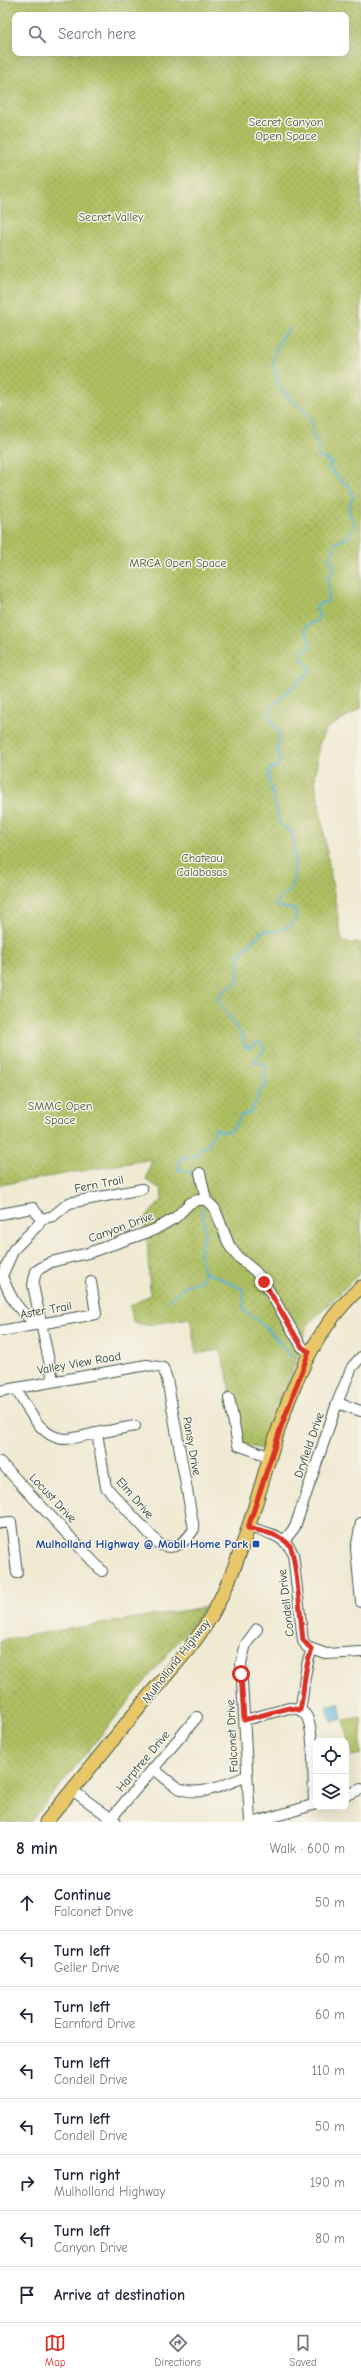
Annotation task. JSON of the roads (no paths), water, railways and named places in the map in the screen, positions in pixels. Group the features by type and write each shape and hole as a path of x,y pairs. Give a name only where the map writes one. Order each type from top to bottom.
{"main road":[{"name":"Mulholland Highway","path":"46,1822 206,1624 225,1588 248,1528 271,1457 309,1352 342,1306 361,1287"}],"street":[{"path":"200,1173 206,1200 215,1209 229,1245 237,1256 260,1276 302,1347 309,1352"},
{"name":"Fern Trail","path":"41,1220 53,1216 69,1203 142,1188"},
{"name":"Canyon Drive","path":"53,1380 33,1285 36,1271 42,1266 88,1253 154,1230 175,1218 190,1203 198,1200 206,1200"},
{"path":"0,1214 33,1208 41,1220 38,1225 14,1249 1,1276 10,1295 26,1317 41,1324"},
{"name":"Aster Trail","path":"0,1331 96,1314 91,1282"},
{"name":"Dryfield Drive","path":"284,1541 295,1527 337,1403 352,1367 361,1357"},
{"name":"Valley View Road","path":"0,1391 53,1380 147,1365 162,1368"},
{"name":"Pansy Drive","path":"162,1368 167,1379 194,1529"},
{"path":"15,1388 41,1428 53,1435 66,1439 135,1426"},
{"path":"229,1398 238,1445 271,1457"},
{"path":"337,1403 361,1412"},
{"name":"Elm Drive","path":"97,1433 106,1486 159,1544 166,1547 178,1546 185,1542 194,1529"},
{"name":"Locust Drive","path":"0,1462 102,1571"},
{"path":"0,1523 11,1522 17,1573"},
{"path":"361,1523 356,1549 361,1602"},
{"path":"248,1528 277,1536 284,1541"},
{"name":"Condell Drive","path":"284,1541 290,1546 293,1554 303,1640 312,1650"},
{"name":"Falconet Drive","path":"250,1822 241,1663 246,1644 257,1629"},
{"path":"300,1710 304,1694 305,1669 312,1650 326,1654 361,1652"},
{"path":"244,1720 289,1708 300,1710 307,1717 309,1726 313,1778"},
{"name":"Harptree Drive","path":"112,1821 153,1768 197,1717"},
{"path":"153,1768 175,1786 191,1792 213,1788 247,1776"},
{"path":"349,1793 361,1789"},
{"path":"72,1790 112,1821"},
{"path":"256,1822 313,1805"}],"water":[{"path":"339,1703 342,1719 331,1722 326,1706"}],"waterway":[{"path":"196,1185 195,1178 189,1171 178,1170 180,1159 198,1155 199,1148 208,1145 216,1128 224,1132 234,1127 241,1115 249,1114 256,1102 259,1091 266,1087 265,1070 267,1066 264,1063 256,1063 255,1060 263,1051 264,1047 261,1043 255,1043 250,1048 245,1047 243,1038 217,998 221,993 238,981 239,955 262,931 282,930 290,925 296,917 295,909 277,907 276,902 290,890 292,885 294,853 292,832 280,824 268,775 271,768 277,767 280,762 277,753 279,734 268,713 274,704 310,671 309,666 301,657 302,653 311,646 304,627 316,621 319,615 316,608 319,604 327,602 329,593 328,576 332,574 334,565 329,557 334,551 334,544 348,537 355,526 348,510 353,496 349,485 343,483 328,467 332,463 318,456 318,442 313,437 312,422 310,417 287,396 276,377 273,360 274,355 276,348 289,328"},
{"path":"202,1208 205,1233 199,1252 204,1273 219,1277 243,1289 244,1310 269,1330 292,1358"},
{"path":"168,1301 186,1285 200,1281 204,1274"}],"place":[{"name":"Mulholland Highway @ Mobil Home Park","path":"256,1544"}],"park label":[{"name":"Secret Canyon Open Space","path":"286,129"},
{"name":"Secret Valley","path":"111,217"},
{"name":"MRCA Open Space","path":"178,563"},
{"name":"Chateau Calabasas","path":"202,865"},
{"name":"SMMC Open Space","path":"60,1113"}]}
